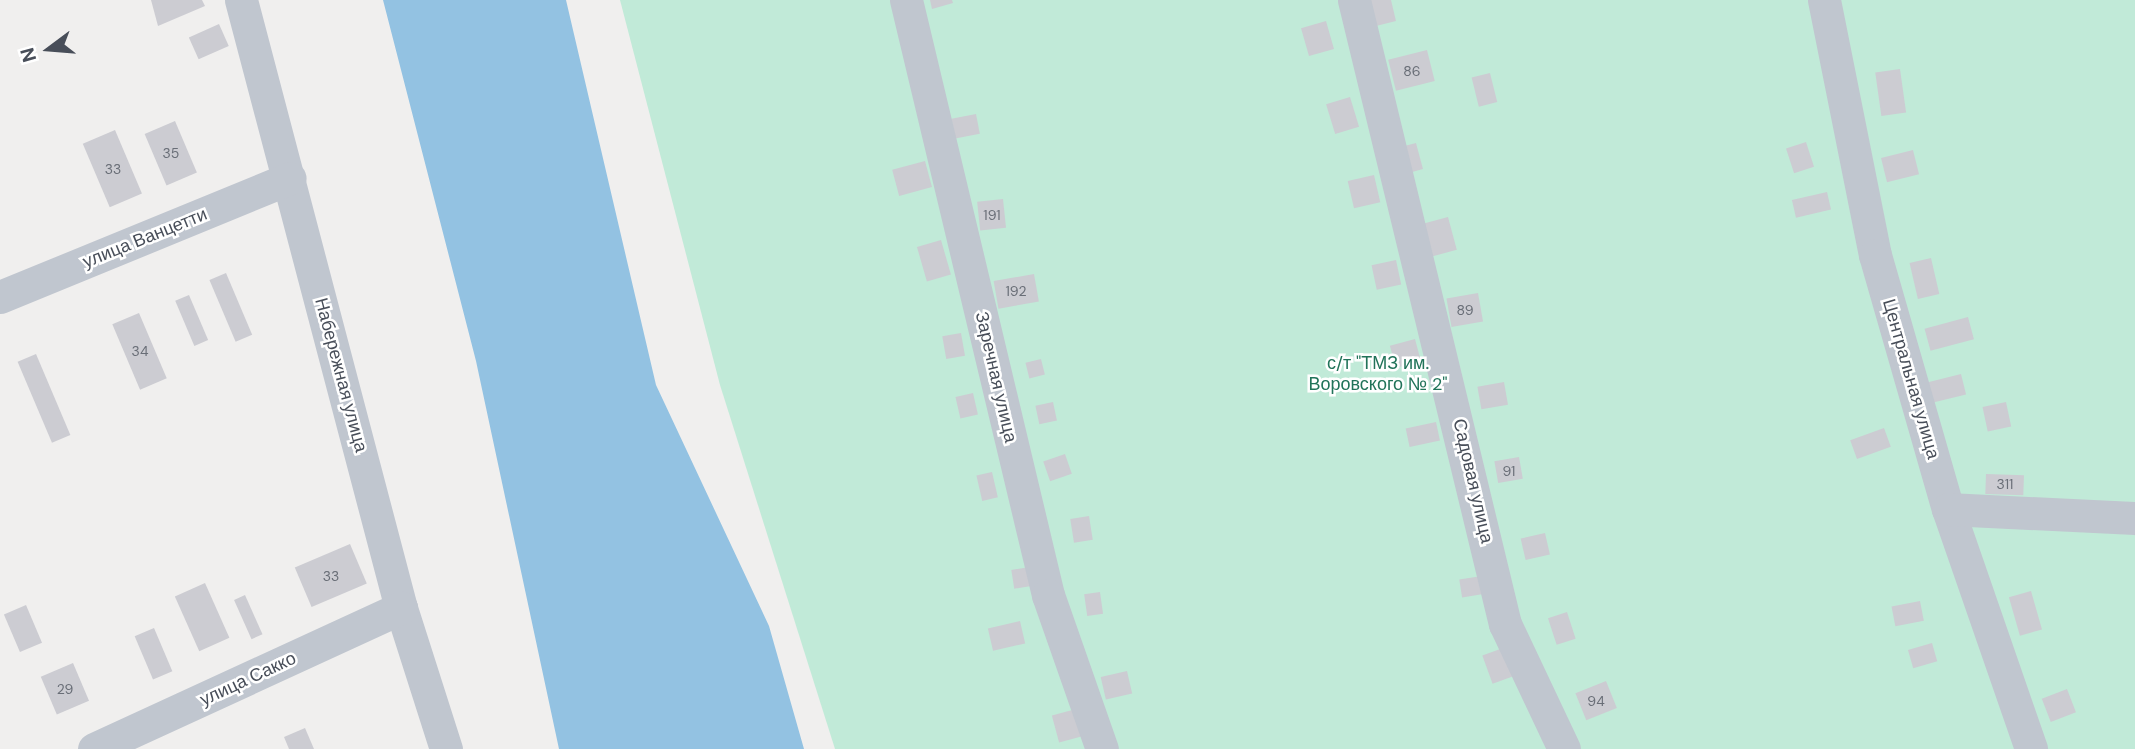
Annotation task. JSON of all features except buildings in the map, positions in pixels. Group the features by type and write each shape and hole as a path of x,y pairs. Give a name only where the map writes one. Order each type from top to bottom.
{"street":[{"name":"Набережная улица","path":"241,0 401,608 446,749"},
{"name":"Заречная улица","path":"906,0 1048,595 1102,749"},
{"name":"Садовая улица","path":"1354,0 1505,624 1564,749"},
{"name":"Центральная улица","path":"1824,0 1875,255 1948,509 2031,749"},
{"name":"улица Ванцетти","path":"0,297 290,178"},
{"path":"1948,509 2135,518"},
{"name":"улица Сакко","path":"94,749 401,608"}],"green space":[{"name":"с/т \"ТМЗ им. Воровского № 2\"","path":"620,0 2135,0 2135,749 835,749 720,385"}],"water":[{"path":"383,0 566,0 656,385 769,626 804,749 559,749 476,361"}]}
